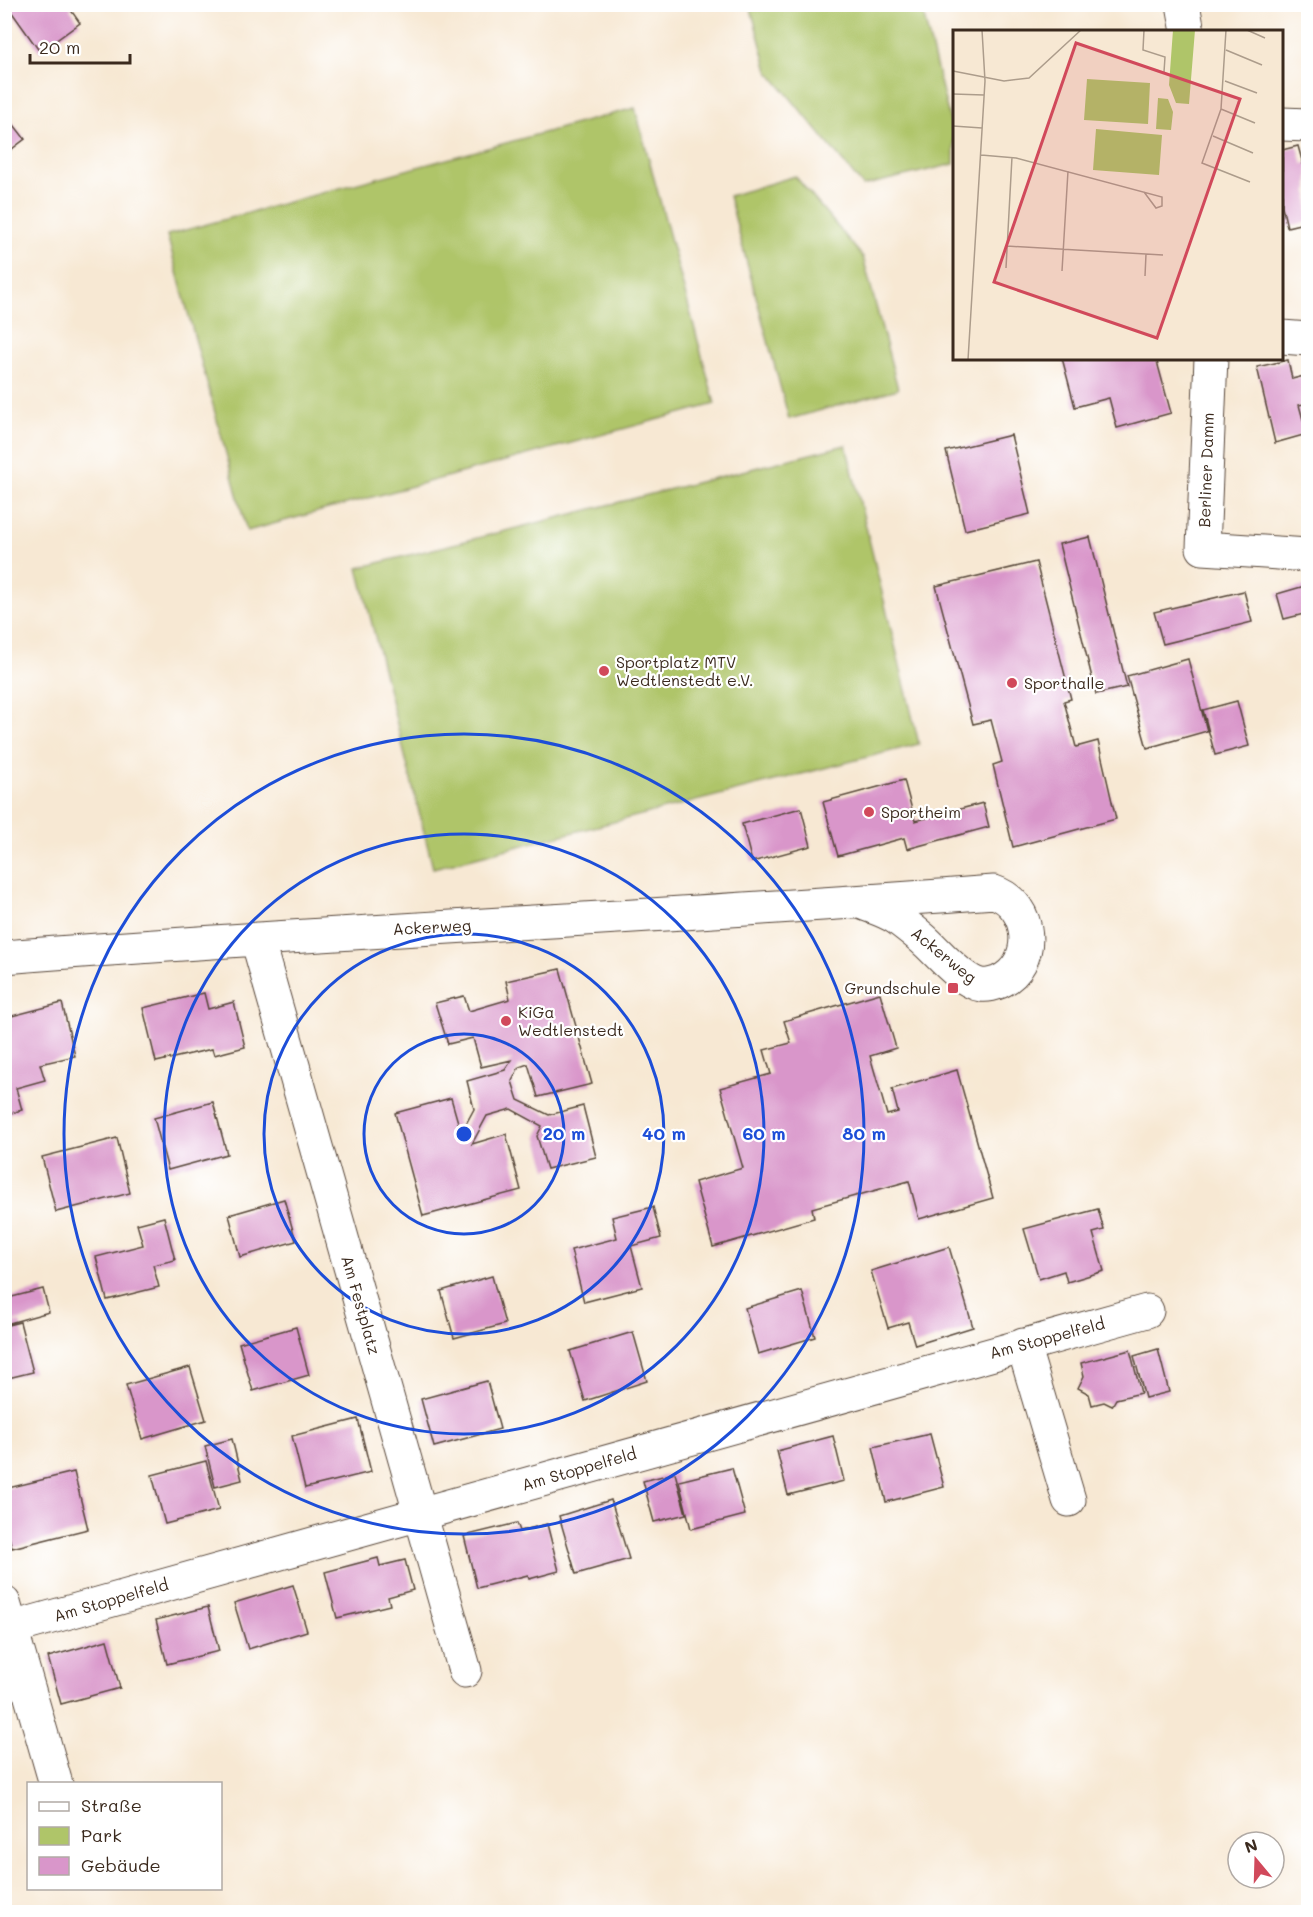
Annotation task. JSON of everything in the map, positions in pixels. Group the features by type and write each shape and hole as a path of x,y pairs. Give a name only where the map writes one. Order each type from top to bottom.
{"street":[{"path":"1183,4 1188,30"},
{"path":"1283,124 1308,125"},
{"path":"1283,338 1308,339"},
{"name":"Berliner Damm","path":"1211,360 1203,548 1308,555"},
{"name":"Ackerweg","path":"4,957 994,892 1003,895 1019,914 1025,929 1027,942 1019,967 1007,978 994,984 981,985 968,980 895,916 860,902"},
{"name":"Am Festplatz","path":"257,939 465,1671"},
{"name":"Am Stoppelfeld","path":"8,1615 420,1514 1147,1311"},
{"path":"1023,1345 1069,1500"},
{"path":"8,1615 55,1782"}],"green space":[{"path":"750,5 921,5 953,133 953,164 863,186 768,71"},
{"path":"635,108 715,404 247,531 167,235"},
{"path":"795,176 863,257 898,389 789,419 729,196"},
{"path":"846,445 919,744 433,868 358,568"}],"building":[{"path":"6,4 76,4 70,9 80,23 40,52"},
{"path":"4,112 25,139 4,155"},
{"path":"1298,146 1303,164 1308,162 1308,222 1287,227 1283,210 1283,150"},
{"path":"1063,360 1157,360 1171,413 1117,428 1109,398 1075,407"},
{"path":"1288,360 1292,379 1308,375 1308,403 1299,405 1307,434 1275,443 1257,367"},
{"path":"1011,435 1030,514 965,530 946,451"},
{"path":"1090,537 1127,687 1096,694 1059,544"},
{"path":"1036,562 1071,699 1064,701 1076,747 1098,741 1116,819 1013,847 993,765 1002,762 991,720 973,724 936,586"},
{"path":"1308,585 1308,613 1284,619 1277,594"},
{"path":"1244,591 1252,622 1163,644 1154,612"},
{"path":"1188,659 1207,731 1147,748 1127,676"},
{"path":"1237,701 1249,746 1215,755 1203,710"},
{"name":"Sportheim","path":"904,780 915,821 983,803 989,827 907,849 904,838 838,856 823,802"},
{"path":"801,808 811,846 752,862 742,824"},
{"path":"560,969 592,1084 538,1097 528,1064 519,1067 512,1081 518,1100 549,1115 583,1106 596,1157 547,1169 537,1136 542,1126 511,1109 487,1116 472,1144 506,1134 521,1190 423,1216 395,1113 451,1098 461,1133 474,1109 467,1081 505,1070 512,1060 481,1067 473,1038 448,1044 435,1003 464,996 469,1011 510,999 506,981"},
{"path":"204,993 208,1009 234,1002 245,1047 214,1055 212,1049 156,1062 143,1008"},
{"path":"880,993 896,1048 870,1056 887,1115 898,1112 892,1089 957,1070 993,1198 919,1219 909,1181 812,1208 814,1218 713,1247 695,1182 743,1168 720,1088 771,1074 764,1050 791,1043 784,1021"},
{"path":"62,1003 75,1056 40,1064 45,1080 16,1088 22,1110 4,1115 4,1068 8,1067 4,1052 4,1018"},
{"path":"213,1102 227,1154 168,1170 154,1118"},
{"path":"117,1138 130,1193 56,1212 42,1157"},
{"path":"284,1199 296,1241 240,1257 229,1215"},
{"path":"653,1207 661,1238 631,1246 642,1287 584,1302 571,1250 617,1238 612,1217"},
{"path":"1098,1209 1104,1230 1093,1233 1104,1271 1067,1282 1064,1271 1039,1279 1024,1229"},
{"path":"164,1217 175,1260 153,1265 159,1287 107,1300 96,1257 143,1245 137,1224"},
{"path":"949,1247 973,1327 915,1345 908,1322 888,1328 871,1271"},
{"path":"492,1276 505,1324 454,1338 441,1291"},
{"path":"43,1289 49,1312 6,1324 4,1299"},
{"path":"802,1291 815,1337 758,1354 745,1308"},
{"path":"20,1322 33,1372 4,1379 4,1326"},
{"path":"296,1327 309,1375 253,1391 239,1343"},
{"path":"633,1332 647,1381 585,1401 570,1351"},
{"path":"1158,1349 1169,1392 1145,1398 1134,1356"},
{"path":"1130,1350 1141,1393 1116,1399 1112,1406 1104,1402 1092,1405 1089,1394 1078,1388 1084,1376 1081,1363"},
{"path":"190,1367 206,1420 142,1439 126,1385"},
{"path":"487,1381 500,1429 434,1447 421,1399"},
{"path":"358,1419 371,1472 305,1488 292,1436"},
{"path":"930,1434 944,1487 886,1502 873,1447"},
{"path":"833,1436 844,1481 788,1495 777,1451"},
{"path":"232,1439 242,1480 215,1487 205,1446"},
{"path":"206,1461 219,1510 165,1524 152,1475"},
{"path":"732,1468 745,1515 691,1529 679,1481"},
{"path":"74,1472 88,1529 12,1548 4,1518 4,1489"},
{"path":"675,1473 686,1514 654,1522 643,1481"},
{"path":"611,1500 629,1559 576,1574 559,1516"},
{"path":"517,1523 520,1531 547,1524 559,1571 529,1579 528,1575 477,1588 464,1536"},
{"path":"378,1558 380,1566 405,1560 413,1590 388,1597 390,1605 337,1618 325,1572"},
{"path":"293,1585 307,1631 248,1649 234,1603"},
{"path":"208,1607 219,1651 167,1664 156,1620"},
{"path":"107,1640 120,1688 61,1704 48,1657"}],"place":[{"name":"Sportplatz MTV Wedtlenstedt e.V.","path":"604,671"},
{"name":"Sporthalle","path":"1012,683"},
{"name":"Sportheim","path":"869,812"},
{"name":"Grundschule","path":"953,988"},
{"name":"KiGa Wedtlenstedt","path":"506,1021"}]}
